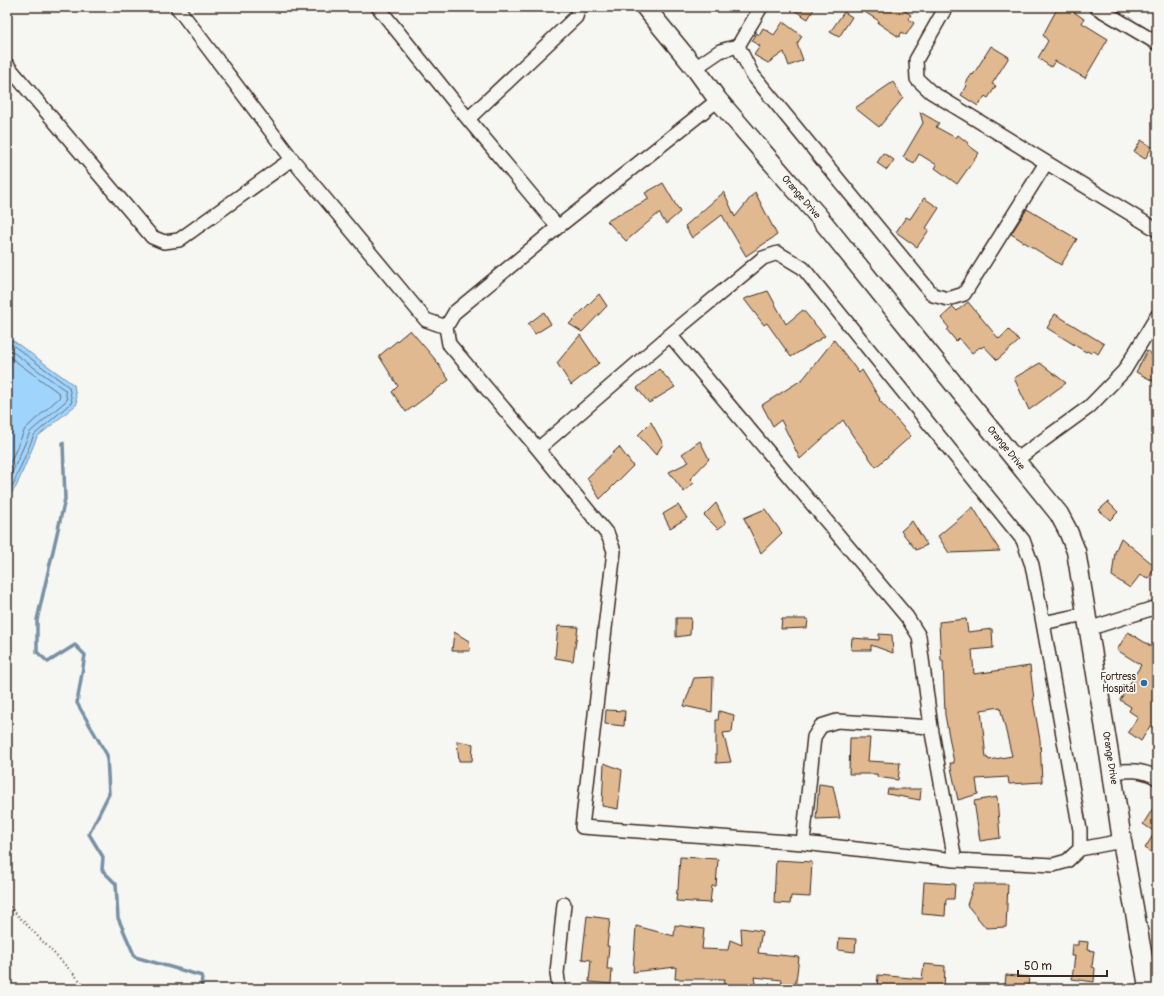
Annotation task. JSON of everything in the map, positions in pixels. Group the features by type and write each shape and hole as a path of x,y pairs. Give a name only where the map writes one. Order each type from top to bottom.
{"street":[{"path":"177,7 292,158 426,320 446,327"},
{"path":"378,7 468,119 558,226"},
{"path":"468,119 576,17 579,7"},
{"name":"Orange Drive","path":"645,7 695,68 718,100 824,223 1016,460 1059,514 1068,531 1076,551 1122,841 1150,984"},
{"path":"695,68 720,51 738,46 762,7"},
{"path":"946,7 916,60 917,79 931,92 1157,230"},
{"path":"1096,7 1157,43"},
{"path":"738,46 752,74 933,295 948,299 964,294 1046,163"},
{"path":"7,65 152,237 164,242 179,240 292,158"},
{"path":"718,100 558,226 455,312 446,327 449,344 538,449 608,535 614,551 582,827 803,843 955,860 1053,865 1067,861 1080,849 1122,841"},
{"path":"538,449 670,334 763,258 778,253 803,268 1023,540 1032,565 1043,623 1080,830 1080,849"},
{"path":"1016,460 1094,402 1124,371 1157,316"},
{"path":"670,334 908,617 919,636 931,726 955,860"},
{"path":"1043,623 1087,622 1157,607"},
{"path":"803,843 814,737 821,726 837,721 931,726"},
{"path":"1112,772 1132,770 1150,774 1157,778"},
{"path":"559,989 557,972 564,904"}],"path":[{"path":"7,904 88,989"}],"water":[{"path":"7,338 15,342 74,385 77,404 37,437 16,487 7,499"}],"building":[{"path":"789,7 815,7 808,19"},
{"path":"857,7 899,7 911,15 908,19 914,23 906,35 902,32 899,37 878,23 879,21"},
{"path":"1058,7 1067,7 1084,19 1082,23 1108,39 1085,78 1055,61 1051,67 1038,58 1048,41 1043,35"},
{"path":"844,12 852,17 839,37 830,32"},
{"path":"783,22 802,36 797,44 803,60 789,66 784,52 768,63 754,55 760,46 752,41 757,33 759,35 763,28 774,35"},
{"path":"991,46 1009,57 992,84 996,86 988,98 985,96 978,106 961,95 967,86 965,84 972,74 973,75"},
{"path":"893,82 903,98 879,127 855,108"},
{"path":"920,112 939,123 936,127 956,138 958,135 979,153 957,184 935,168 937,165 919,154 914,163 903,157 923,123"},
{"path":"1141,140 1152,147 1145,159 1134,152"},
{"path":"883,153 894,160 887,170 877,163"},
{"path":"663,183 680,212 666,224 659,213 626,241 607,221 649,199 645,193"},
{"path":"724,192 735,217 755,192 777,235 746,256 722,215 692,238 685,226"},
{"path":"924,198 939,208 926,228 929,230 917,247 896,232 906,217 910,219"},
{"path":"1027,209 1077,239 1061,265 1011,234"},
{"path":"768,291 786,324 803,310 825,336 791,357 767,323 764,325 744,299"},
{"path":"599,294 607,306 582,332 569,324"},
{"path":"968,302 999,339 1009,330 1019,341 997,360 984,346 972,353 959,338 956,341 947,330 949,328 941,318 953,307 957,311"},
{"path":"544,312 551,324 535,334 528,324"},
{"path":"1055,314 1104,344 1098,354 1094,351 1091,353 1086,352 1047,328"},
{"path":"410,330 434,358 449,380 406,412 392,392 398,386 379,356"},
{"path":"580,335 599,363 571,385 557,363"},
{"path":"834,340 859,373 862,370 880,399 879,400 911,436 876,467 843,420 800,459 781,420 773,426 762,405 803,379"},
{"path":"1147,351 1157,357 1157,383 1136,372"},
{"path":"1040,363 1066,383 1029,410 1014,378"},
{"path":"659,369 675,387 649,403 637,388"},
{"path":"651,422 663,444 656,455 638,435"},
{"path":"700,441 709,459 690,479 694,483 684,492 669,472 689,462 682,454"},
{"path":"619,447 633,466 600,499 587,478"},
{"path":"1108,502 1118,512 1110,520 1099,510"},
{"path":"716,503 726,523 718,529 704,515"},
{"path":"678,505 687,518 670,528 663,514"},
{"path":"973,507 1000,551 949,553 938,536"},
{"path":"765,509 782,533 761,553 744,518"},
{"path":"912,521 927,545 916,550 901,531"},
{"path":"1121,538 1155,566 1149,578 1140,575 1130,588 1112,576 1115,552"},
{"path":"676,618 691,618 690,635 676,637"},
{"path":"782,619 808,619 807,628 781,629"},
{"path":"966,619 968,632 992,629 993,648 972,650 974,674 1030,666 1033,700 1040,740 1042,782 1009,784 1008,777 976,779 978,794 958,800 950,763 954,763 945,715 943,661 941,661 939,622","holes":["1000,707 1012,756 989,760 986,758 981,710"]},
{"path":"558,626 578,627 573,661 555,658"},
{"path":"454,632 469,641 470,651 452,651"},
{"name":"Fortress Hospital","path":"1128,632 1157,650 1157,730 1150,726 1141,741 1128,732 1138,717 1129,711 1131,707 1120,700 1141,665 1117,650"},
{"path":"879,634 892,635 893,653 871,645 871,650 851,650 852,638 879,640"},
{"path":"713,677 712,712 684,706 694,678"},
{"path":"606,710 625,711 624,726 605,724"},
{"path":"719,711 734,715 732,732 723,733 731,762 716,763 716,720 718,720"},
{"path":"850,738 870,738 868,761 900,763 898,780 877,777 877,774 849,774"},
{"path":"457,741 473,744 472,761 459,761"},
{"path":"604,763 622,770 618,809 602,806"},
{"path":"819,784 833,786 840,818 816,819"},
{"path":"888,789 921,789 920,800 887,794"},
{"path":"997,797 1000,838 980,841 974,801"},
{"path":"1157,802 1157,856 1145,848 1155,832 1143,824"},
{"path":"680,857 718,859 716,886 712,886 710,903 676,901"},
{"path":"776,860 812,862 810,897 791,896 790,904 774,903"},
{"path":"924,882 955,884 954,899 946,899 945,916 922,914"},
{"path":"974,884 1008,884 1006,927 986,928 967,905"},
{"path":"587,916 610,919 607,946 609,946 607,969 612,969 611,984 589,982 591,960 582,959"},
{"path":"675,925 704,929 702,949 728,950 730,940 742,945 741,928 762,931 758,953 799,957 795,989 781,989 782,980 754,977 756,989 723,989 725,979 675,979 676,967 633,972 636,926 674,936"},
{"path":"839,938 856,939 855,952 838,950"},
{"path":"1078,941 1088,942 1087,950 1094,951 1092,967 1095,968 1094,982 1072,979 1075,956 1071,956 1072,945 1078,945"},
{"path":"924,964 945,966 944,989 877,989 878,975 922,979"},
{"path":"1006,975 1029,977 1028,987 1005,985"}],"waterway":[{"path":"63,443 65,499 37,620 37,652 48,662 75,645 85,655 77,703 107,755 109,794 89,834 103,857 102,870 116,884 118,918 135,957 202,976 201,989"}],"place":[{"name":"Fortress Hospital","path":"1144,683"}]}
